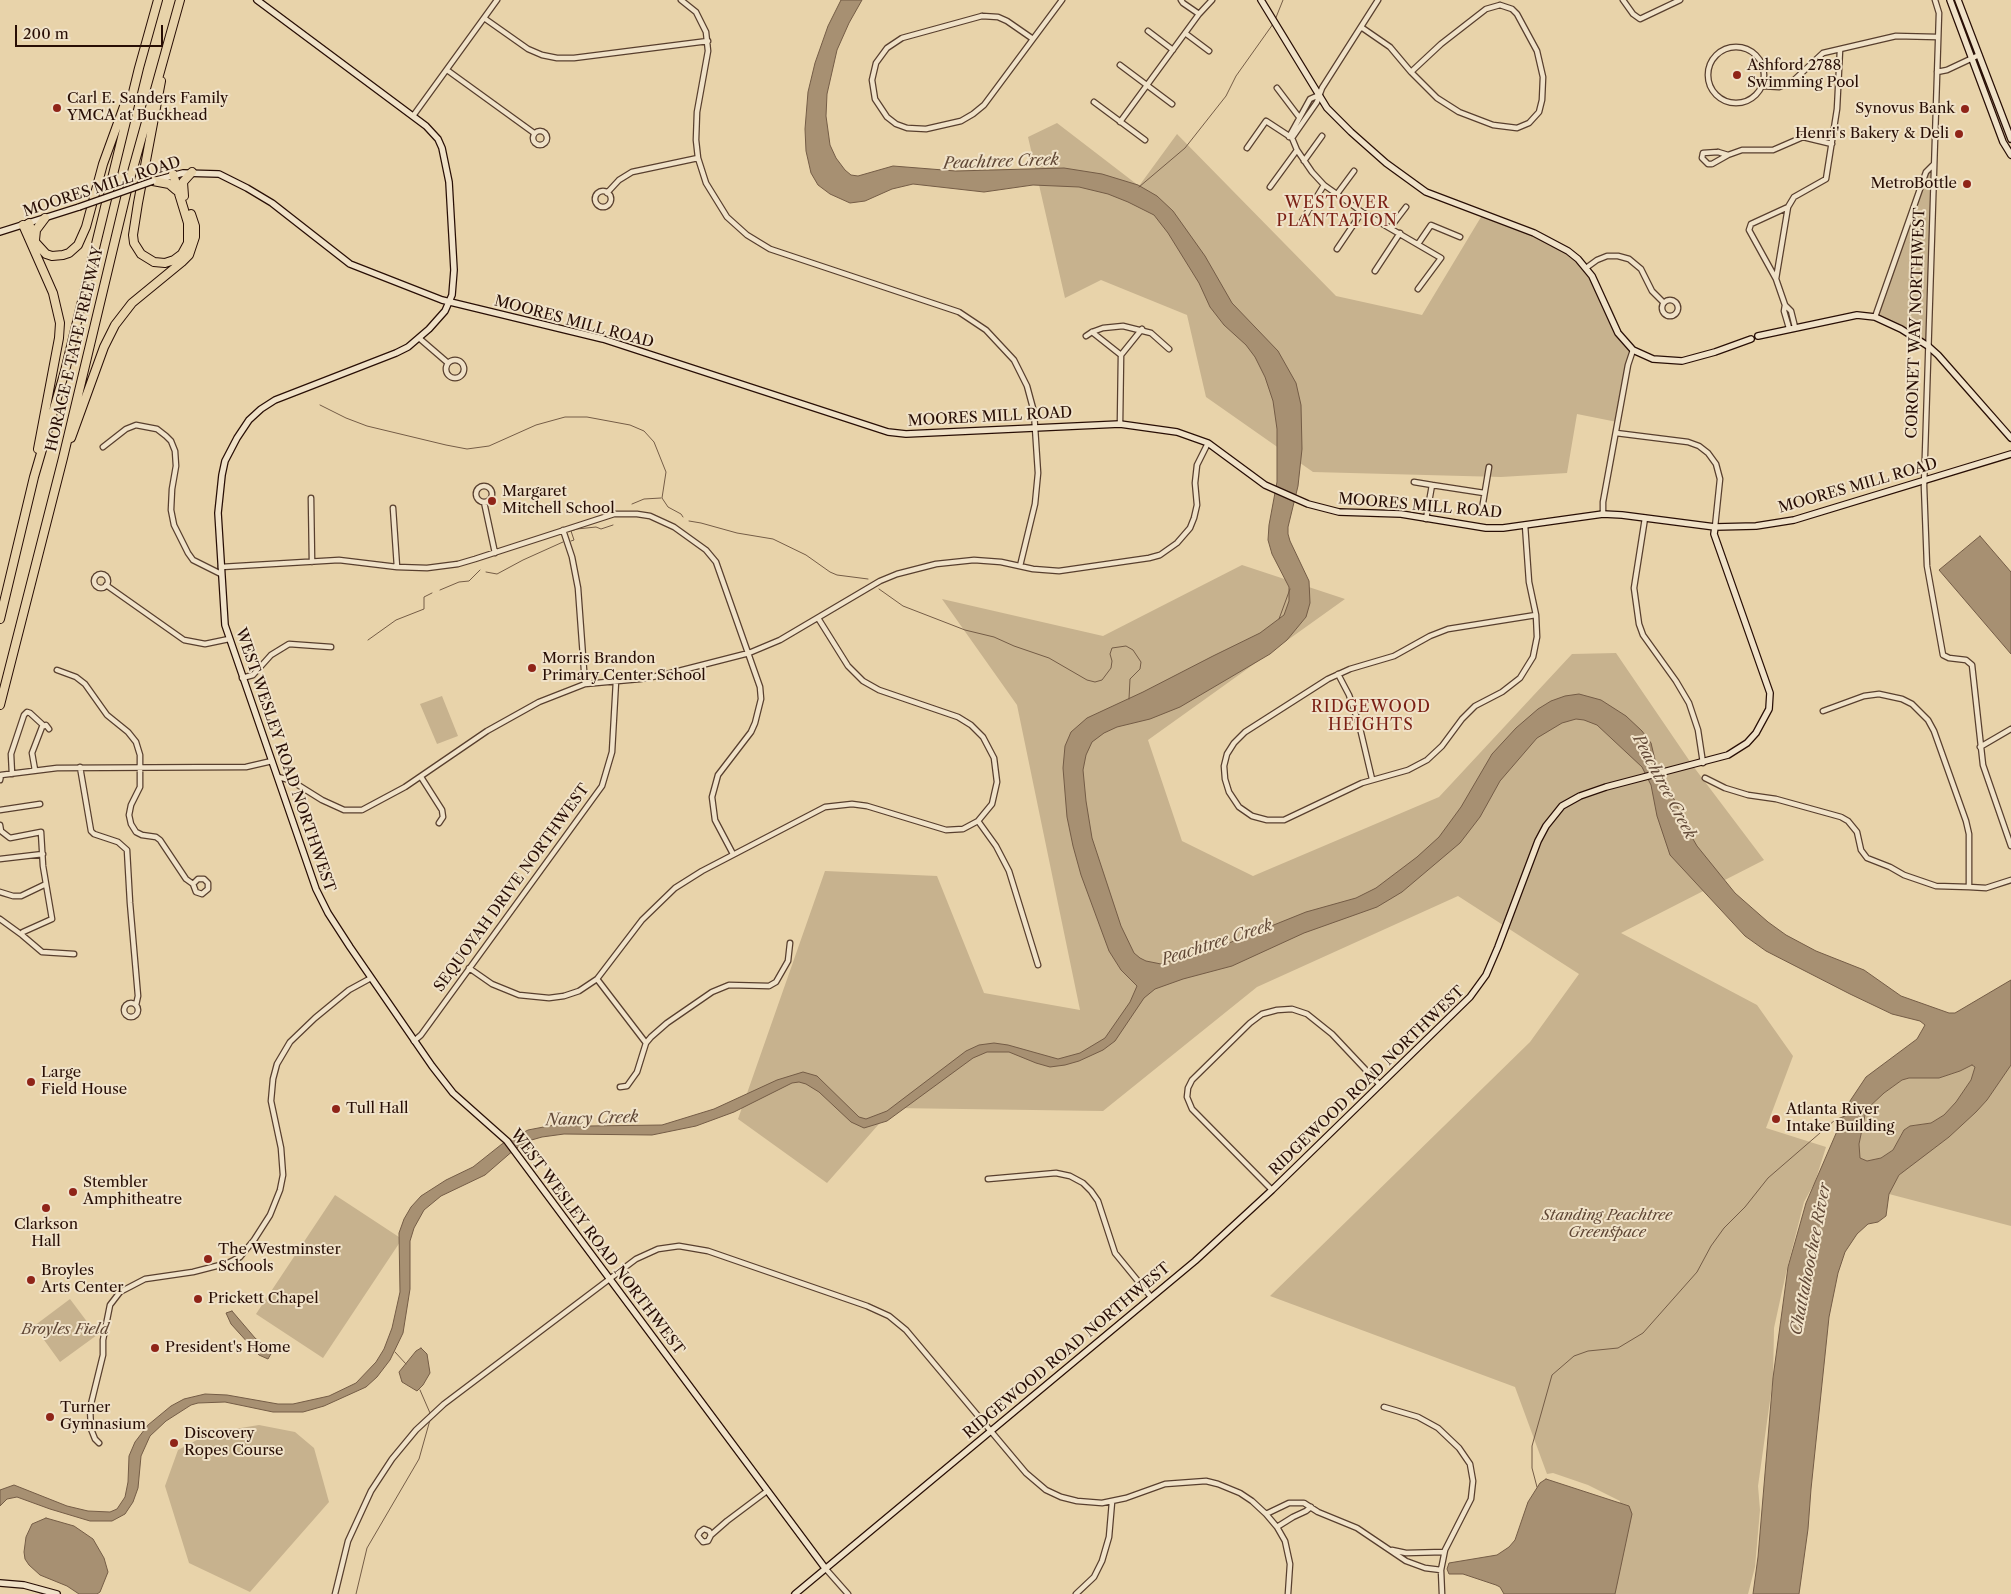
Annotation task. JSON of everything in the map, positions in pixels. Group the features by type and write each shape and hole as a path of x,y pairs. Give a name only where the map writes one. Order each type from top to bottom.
{"highway":[{"name":"HORACE E TATE FREEWAY","path":"0,619 34,477 65,371 139,68 158,0"},
{"name":"HORACE E TATE FREEWAY","path":"0,705 127,190 180,0"},
{"path":"163,57 158,98 134,227 134,243 137,249 149,260 160,263 174,260 182,254 188,243 188,223 175,174"},
{"path":"26,224 35,242 46,254 57,256 69,253 78,245 86,227 103,164 139,68"},
{"path":"181,195 183,182 192,172"},
{"path":"62,458 84,406 104,348 115,325 137,298 182,262 192,248 195,226 181,195 169,184 153,181"},
{"path":"35,242 36,230 45,218"},
{"path":"26,224 52,292 60,323 59,338 34,477"}],"street":[{"path":"257,0 413,116 438,139 447,163 454,270 453,288 449,303"},
{"path":"413,116 497,0"},
{"path":"681,0 696,12 705,27 708,41 696,122 698,158 706,183 719,206 736,226 758,243 783,254 951,309 986,330 1006,349 1022,374 1031,399 1036,428 1037,492 1020,566"},
{"path":"1033,39 1007,21 987,16 976,17 902,38 887,48 876,63 872,80 875,99 887,117 896,124 907,128 926,129 961,121 984,105 1062,0"},
{"path":"1181,0 1199,14"},
{"path":"1120,122 1211,0"},
{"path":"1261,0 1318,95 1327,108 1351,132 1417,187 1447,201 1542,236 1568,252 1586,268 1597,286 1618,333 1633,350 1653,359 1682,361 1715,352 1750,339"},
{"path":"1290,138 1317,102 1318,95 1378,0"},
{"path":"1623,0 1633,14 1640,19 1680,0"},
{"name":"CORONET WAY NORTHWEST","path":"1935,0 1939,13 1924,480 1927,566 1943,655 1949,658 1966,660 1972,665 1983,765 2011,846"},
{"path":"1950,0 2003,142 2011,155"},
{"path":"1958,0 2011,139"},
{"path":"1361,27 1390,47 1411,72 1427,89 1448,105 1471,118 1510,128 1524,126 1535,118 1542,105 1543,77 1537,50 1517,14 1504,6 1486,9 1441,44 1411,72"},
{"path":"484,18 528,49 542,55 558,58 574,58 708,41"},
{"path":"1148,31 1173,50"},
{"path":"1185,33 1209,52"},
{"path":"1762,86 1779,87 1793,81 1823,52 1840,50 1896,36 1937,37"},
{"path":"1738,47 1748,50 1757,56 1762,65 1764,76 1762,86 1756,95 1746,101 1735,103 1724,100 1715,93 1710,84 1708,73 1711,62 1727,48 1738,47"},
{"path":"1776,279 1788,208 1794,197 1826,179 1837,109 1840,50"},
{"path":"1937,72 1947,70 1979,55"},
{"path":"1120,65 1172,104"},
{"path":"447,70 534,134"},
{"path":"1277,88 1299,117"},
{"path":"1290,138 1299,117 1310,99 1318,95"},
{"path":"1094,102 1144,140"},
{"path":"1247,148 1266,121 1290,138 1304,160 1324,185 1362,212 1441,258 1418,290"},
{"path":"1304,160 1322,136"},
{"path":"1728,155 1718,152 1703,153 1702,158 1708,164 1712,164 1742,150 1773,150 1803,137 1832,144"},
{"path":"1270,187 1297,150"},
{"path":"607,193 619,180 632,172 698,158"},
{"path":"1875,317 1926,172 1934,164"},
{"path":"1337,194 1354,171"},
{"name":"MOORES MILL ROAD","path":"0,232 175,174 192,172 219,174 272,203 350,264 449,303 603,339 888,432 906,434 1120,424 1147,426 1177,432 1208,443 1265,485 1301,500 1339,512 1401,514 1486,528 1503,528 1603,514 1715,527 1756,526 1775,524 1826,511 2011,454"},
{"path":"1302,221 1324,185"},
{"path":"1390,228 1406,207"},
{"path":"1788,208 1751,224 1749,230 1776,279 1785,306 1784,311 1792,328"},
{"path":"1337,249 1362,212"},
{"path":"1418,244 1431,225 1460,236"},
{"path":"1375,271 1400,233"},
{"path":"1586,268 1607,256 1629,259 1641,269 1652,291 1664,303"},
{"name":"WEST WESLEY ROAD NORTHWEST","path":"449,303 438,320 419,338 396,353 275,400 249,420 231,448 222,474 218,513 223,612 229,638 322,903 414,1041 453,1093 498,1132 514,1152 825,1568 848,1594"},
{"path":"1758,336 1858,315 1875,317 1901,329 1928,346 2011,438"},
{"path":"1086,336 1103,328 1123,326 1142,329 1150,333 1169,350"},
{"path":"1120,424 1121,355 1142,329"},
{"path":"1092,332 1121,355"},
{"path":"419,338 448,363"},
{"path":"1603,514 1603,502 1628,365 1633,350"},
{"path":"454,360 460,361 464,365 463,374 458,377 450,376 446,368 448,363 454,360"},
{"path":"103,447 136,425 157,429 171,441 175,451 176,466 171,510 174,525 194,560 221,574"},
{"name":"RIDGEWOOD ROAD NORTHWEST","path":"795,1594 1195,1260 1272,1190 1470,997 1480,985 1498,947 1538,841 1557,811 1568,802 1580,796 1646,776 1728,755 1747,743 1756,733 1766,716 1771,700 1714,534 1720,479 1716,464 1708,453 1688,442 1616,433"},
{"path":"278,777 290,780 332,805 353,811 371,806 421,777 509,717 539,702 585,684 663,676 749,653 780,640 880,581 918,568 974,560 1045,570 1071,570 1149,558 1170,549 1184,536 1194,518 1197,505 1195,483 1197,465 1208,443"},
{"path":"1482,509 1489,467"},
{"path":"1414,482 1484,493"},
{"path":"1426,519 1432,485"},
{"path":"311,498 312,562"},
{"path":"484,502 495,553"},
{"path":"393,508 397,567"},
{"path":"220,567 312,562 357,562 397,567 443,567 495,553 603,516 624,513 650,516 674,527 706,550 716,562 760,687 759,712 751,732 718,775 712,797 715,820 733,854"},
{"path":"1645,518 1634,588 1638,624 1643,635 1676,681 1689,703 1698,730 1703,762"},
{"path":"1525,524 1529,582 1536,615 1537,637 1530,664 1520,678 1502,692 1475,706 1462,719 1442,746 1427,760 1408,770 1372,779 1351,787 1303,812 1276,821 1260,819 1246,812 1234,801 1226,785 1224,773 1225,760 1230,748 1238,738 1338,674 1394,656 1430,636 1448,629 1536,615"},
{"path":"563,530 572,557 578,588 585,684"},
{"path":"106,586 184,640 205,644 229,638"},
{"path":"469,968 504,990 542,998 557,998 572,994 585,988 597,979 642,920 661,900 690,878 813,812 838,804 867,806 946,830 963,829 978,821 992,804 997,782 994,758 982,737 971,725 958,717 879,690 863,681 848,666 818,618"},
{"path":"242,678 253,675 271,655 289,644 331,647"},
{"path":"57,670 76,677 85,684 107,715 132,736 140,750 140,787 131,806 129,815 131,824 136,832 156,837 160,840 186,879 193,884"},
{"path":"1338,674 1349,695 1359,724 1372,779"},
{"name":"SEQUOYAH DRIVE NORTHWEST","path":"414,1041 421,1035 602,786 612,752 616,681"},
{"path":"1824,711 1864,696 1879,694 1902,699 1912,704 1928,720 1934,731 1966,821 1969,834 1969,888"},
{"path":"12,774 11,754 26,712 30,713 49,729"},
{"path":"34,770 32,753 43,725"},
{"path":"1980,747 2011,729"},
{"path":"1,778 34,770 80,767 246,767 272,761"},
{"path":"80,767 91,831 94,834 118,842 127,850 138,996 136,1005"},
{"path":"421,777 442,810 443,817 439,823"},
{"path":"1705,778 1725,788 1748,795 1776,799 1841,817 1848,821 1857,832 1862,850 1867,858 1904,875 1936,886 1986,888 2011,880"},
{"path":"0,810 40,804"},
{"path":"978,821 996,846 1009,871 1038,966"},
{"path":"0,825 1,831 10,838 41,832 46,884 52,919 23,932 22,935"},
{"path":"0,859 43,854"},
{"path":"0,892 21,896 46,884"},
{"path":"0,919 42,952 74,954"},
{"path":"620,1087 627,1086 637,1072 644,1056 646,1043 666,1023 723,986 757,987 773,985 779,979 788,960 790,943"},
{"path":"99,1443 91,1430 90,1408 103,1355 110,1305 120,1292 145,1279 193,1272 228,1263 240,1257 254,1240 270,1215 280,1190 283,1175 281,1148 271,1101 277,1064 290,1042 315,1018 349,990 371,978"},
{"path":"597,979 646,1043"},
{"path":"1272,1190 1192,1108 1187,1097 1188,1088 1192,1080 1243,1030 1261,1015 1277,1010 1292,1009 1307,1014 1332,1034 1380,1086"},
{"path":"988,1179 1056,1173 1070,1176 1083,1183 1098,1201 1115,1253 1151,1296"},
{"path":"335,1594 341,1565 353,1529 379,1479 408,1439 444,1404 636,1259 649,1252 670,1247 689,1247 708,1251 867,1306 889,1316 906,1330 1026,1473 1046,1490 1061,1497 1094,1503 1112,1502 1166,1484 1206,1481 1240,1493 1266,1514 1277,1527 1285,1541 1289,1554 1288,1594"},
{"path":"1384,1407 1418,1417 1438,1428 1459,1448 1470,1464 1473,1481 1471,1499 1467,1510 1450,1536 1444,1552 1441,1570 1442,1594"},
{"path":"712,1535 767,1491"},
{"path":"1076,1594 1094,1577 1102,1561 1108,1537 1112,1502"},
{"path":"1266,1514 1289,1503 1304,1503 1351,1525 1412,1564 1441,1570"},
{"path":"1277,1527 1311,1507"},
{"path":"1390,1550 1406,1553 1444,1552"},
{"path":"0,1584 35,1587 57,1594"}],"green space":[{"path":"1057,123 1139,186 1177,134 1336,296 1422,315 1484,212 1552,240 1588,264 1612,309 1626,342 1636,349 1627,362 1617,422 1577,414 1567,473 1501,477 1313,472 1206,397 1187,315 1101,280 1065,298 1028,137"},
{"path":"1931,166 1928,346 1875,317"},
{"name":"Standing Peachtree Greenspace","path":"1242,565 1345,599 1148,740 1182,841 1253,876 1439,797 1572,654 1616,653 1693,766 1764,860 1621,933 1757,1005 1793,1056 1766,1128 1826,1147 1815,1182 1804,1202 1774,1328 1773,1379 1758,1486 1760,1510 1755,1567 1748,1594 1609,1594 1621,1561 1620,1501 1588,1485 1553,1473 1547,1474 1515,1387 1270,1296 1530,1042 1579,974 1458,896 1257,987 1103,1111 893,1108 827,1183 738,1119 825,871 937,876 984,993 1080,1010 1017,705 942,599 1103,636"},
{"path":"442,696 458,736 437,744 420,704"},
{"path":"1972,1065 1975,1067 1971,1080 1956,1102 1944,1115 1931,1123 1910,1126 1904,1130 1893,1150 1881,1158 1867,1162 1860,1158 1859,1144 1865,1115 1868,1108 1884,1093 1902,1080 1909,1078 1939,1078"},
{"path":"2011,1065 2011,1226 1889,1194 1895,1181 1904,1169 1949,1137 1987,1100"},
{"path":"335,1195 402,1239 323,1358 256,1314"},
{"name":"Broyles Field","path":"70,1299 97,1335 60,1362 34,1326"},
{"path":"259,1425 295,1432 314,1448 329,1502 250,1592 189,1563 165,1486 178,1450 210,1433"}],"water":[{"name":"Chattahoochee River","path":"841,0 862,0 837,50 827,94 826,116 830,145 836,158 851,175 858,176 893,166 956,171 1064,168 1102,174 1138,185 1157,196 1173,211 1205,256 1232,303 1278,351 1296,383 1301,405 1302,449 1298,486 1288,534 1309,581 1310,603 1306,617 1287,640 1270,654 1180,707 1150,719 1117,727 1104,733 1092,742 1086,755 1083,770 1092,838 1121,926 1134,953 1140,958 1161,964 1214,949 1306,912 1356,898 1376,888 1417,857 1439,837 1461,807 1492,754 1516,728 1538,709 1551,701 1579,694 1601,700 1626,716 1642,731 1651,743 1661,785 1674,799 1686,827 1697,846 1735,893 1786,935 1816,951 1864,970 1901,996 1949,1013 1955,1013 2011,980 2011,1065 1987,1100 1976,1112 1949,1137 1899,1175 1889,1194 1886,1216 1878,1222 1868,1224 1857,1234 1845,1252 1838,1273 1829,1317 1808,1529 1799,1594 1753,1594 1758,1557 1773,1378 1788,1267 1806,1203 1850,1101 1866,1077 1917,1039 1925,1025 1920,1021 1892,1014 1850,994 1766,951 1745,936 1670,855 1657,816 1651,785 1642,767 1597,725 1576,719 1562,723 1537,738 1500,781 1480,817 1460,843 1402,892 1377,907 1304,933 1232,966 1183,979 1155,989 1144,998 1115,1041 1103,1050 1079,1061 1050,1067 1009,1052 987,1052 973,1058 887,1121 864,1128 851,1122 819,1092 799,1082 792,1083 734,1112 696,1126 652,1135 564,1134 528,1141 515,1149 485,1175 441,1196 424,1210 414,1228 410,1241 410,1289 403,1333 390,1360 377,1377 366,1387 324,1406 303,1412 273,1412 225,1402 191,1405 166,1421 150,1436 141,1456 138,1488 133,1502 125,1514 112,1521 90,1521 17,1497 7,1499 0,1506 0,1490 14,1485 67,1506 88,1511 110,1512 117,1509 125,1497 128,1482 129,1456 135,1442 148,1425 171,1406 184,1399 205,1394 227,1395 278,1404 293,1404 329,1396 356,1383 376,1362 384,1349 392,1328 400,1292 399,1233 411,1207 421,1196 446,1180 473,1167 502,1144 528,1130 559,1124 589,1126 662,1125 714,1109 777,1080 803,1072 817,1076 859,1117 866,1119 887,1111 966,1051 979,1045 994,1043 1008,1045 1058,1059 1080,1053 1105,1038 1130,1002 1137,986 1121,970 1109,951 1081,875 1073,846 1067,817 1063,768 1065,746 1071,732 1087,718 1260,633 1284,615 1289,601 1289,587 1272,554 1268,540 1277,482 1277,429 1273,401 1265,377 1255,357 1246,345 1224,325 1210,307 1199,283 1168,233 1154,215 1128,202 1108,194 1079,187 1033,185 984,192 913,184 892,189 865,201 850,203 830,194 818,185 811,173 806,151 805,129 808,92 815,63 828,26","holes":["1972,1065 1975,1067 1971,1080 1956,1102 1944,1115 1931,1123 1910,1126 1904,1130 1893,1150 1881,1158 1867,1161 1860,1158 1859,1144 1865,1115 1868,1108 1884,1093 1902,1080 1909,1078 1939,1078"]},
{"path":"1980,536 2011,572 2011,654 1939,570"},
{"path":"232,1311 255,1338 272,1352 268,1359 259,1355 231,1324 226,1313"},
{"path":"421,1348 427,1354 430,1373 417,1391 402,1382 399,1372 416,1351"},
{"path":"1546,1479 1629,1506 1632,1514 1615,1594 1504,1594 1500,1587 1496,1585 1463,1574 1449,1574 1447,1569 1449,1563 1497,1555 1509,1547 1515,1540 1528,1502 1540,1483"},
{"path":"46,1518 74,1526 93,1539 104,1558 108,1572 100,1592 97,1594 79,1594 67,1586 40,1575 29,1565 25,1559 24,1552 26,1537 32,1524"}],"waterway":[{"path":"1275,20 1283,0"},
{"path":"1139,187 1185,148 1226,96 1236,76 1273,24"},
{"path":"320,405 367,426 467,449 489,446 536,425 565,417 587,417 630,425 644,431 654,442 666,472 662,498 668,507 683,517"},
{"path":"632,504 644,499 661,498"},
{"path":"689,521 737,533 773,539 806,555 837,575 868,579"},
{"path":"571,541 574,540 571,531 596,527 601,529 613,525"},
{"path":"486,572 497,574 563,542"},
{"path":"440,590 459,582 469,581 480,570"},
{"path":"879,589 903,606 965,630 994,637 1049,658 1087,680 1095,682 1102,680 1111,668 1110,654 1112,648 1126,646 1133,650 1141,662 1140,669 1130,679 1129,699"},
{"name":"Peachtree Creek","path":"1279,619 1290,589"},
{"path":"368,640 396,620 424,609 424,597 432,593"},
{"path":"1537,1487 1532,1468 1532,1446 1552,1375 1574,1356 1588,1351 1618,1348 1643,1333 1697,1272 1711,1246 1724,1228 1745,1207 1768,1178 1835,1120 1845,1116"},
{"path":"395,1352 406,1364"},
{"path":"420,1390 430,1413"},
{"path":"356,1594 367,1548 419,1459 430,1420"}],"place":[{"name":"Ashford 2788 Swimming Pool","path":"1737,75"},
{"name":"Carl E. Sanders Family YMCA at Buckhead","path":"57,108"},
{"name":"Synovus Bank","path":"1965,109"},
{"name":"Henri's Bakery & Deli","path":"1959,134"},
{"name":"MetroBottle","path":"1967,184"},
{"name":"Margaret Mitchell School","path":"492,501"},
{"name":"Morris Brandon Primary Center School","path":"532,668"},
{"name":"Large Field House","path":"31,1082"},
{"name":"Tull Hall","path":"336,1109"},
{"name":"Atlanta River Intake Building","path":"1776,1119"},
{"name":"Stembler Amphitheatre","path":"73,1192"},
{"name":"Clarkson Hall","path":"46,1208"},
{"name":"The Westminster Schools","path":"208,1259"},
{"name":"Broyles Arts Center","path":"31,1280"},
{"name":"Prickett Chapel","path":"198,1299"},
{"name":"President's Home","path":"155,1348"},
{"name":"Turner Gymnasium","path":"50,1417"},
{"name":"Discovery Ropes Course","path":"174,1443"}],"district":[{"name":"WESTOVER PLANTATION","path":"1337,212"},
{"name":"RIDGEWOOD HEIGHTS","path":"1371,716"}],"water label":[{"name":"Nancy Creek","path":"592,1119"}]}
